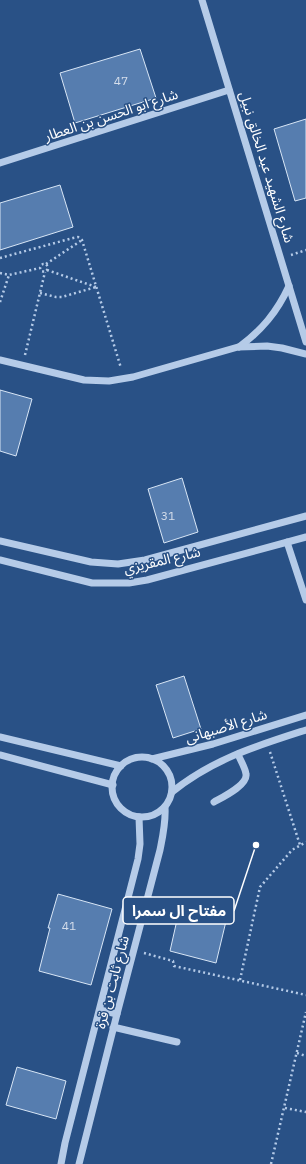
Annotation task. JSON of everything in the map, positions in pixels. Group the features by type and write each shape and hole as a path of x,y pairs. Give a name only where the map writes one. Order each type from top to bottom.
{"street":[{"name":"شارع الشهيد عبد الخالق نبيل","path":"202,0 306,342"},
{"name":"شارع ابو الحسن بن العطار","path":"0,163 230,90"},
{"path":"238,347 252,338 263,327 282,301 289,286"},
{"path":"0,360 84,380 109,381 139,376 238,347 267,346 306,354"},
{"name":"شارع المقريزي","path":"0,541 91,562 118,564 145,560 306,516"},
{"name":"شارع المقريزي","path":"0,560 92,583 117,583 147,580 306,537"},
{"path":"288,542 306,600"},
{"name":"شارع الأصبهانى","path":"152,759 200,748 306,715"},
{"name":"شارع الأصبهانى","path":"172,792 203,770 267,742 306,730"},
{"path":"0,737 121,766"},
{"path":"214,802 243,783 246,778 246,773 238,754"},
{"path":"0,755 113,785"},
{"path":"141,757 152,759 160,762 166,768 172,784 172,792 165,806 157,813 148,816 132,815 120,806 116,800 113,785 115,775 121,766 130,760 141,757"},
{"name":"شارع ثابت بن قرة","path":"79,1164 160,850 166,818 165,806"},
{"name":"شارع ثابت بن قرة","path":"61,1164 65,1143 138,859 140,844 139,816"},
{"path":"100,1010 117,1014"},
{"path":"114,1026 177,1042"}],"path":[{"path":"0,258 73,238 78,237 82,240 124,379"},
{"path":"0,273 9,275 40,268 43,264 46,264 82,240"},
{"path":"280,258 306,250"},
{"path":"22,366 48,267 46,264"},
{"path":"40,268 42,271 96,287"},
{"path":"0,302 9,275"},
{"path":"40,293 56,298 62,298 96,287"},
{"path":"267,742 300,845"},
{"path":"240,980 260,887 292,850 306,842"},
{"path":"134,950 173,961 174,966 306,995"},
{"path":"271,1164 306,1012"},
{"path":"297,1053 306,1056"},
{"path":"285,1108 306,1112"}],"building":[{"path":"140,49 156,98 75,123 60,73"},
{"path":"306,119 306,198 295,201 274,129"},
{"path":"60,185 73,227 0,250 0,203"},
{"path":"0,390 32,399 16,456 0,451"},
{"path":"182,478 198,532 164,543 148,489"},
{"path":"184,676 201,729 173,738 156,685"},
{"path":"58,894 112,909 91,985 39,971 50,928 48,928"},
{"path":"179,905 227,917 216,963 170,951"},
{"path":"17,1067 66,1081 56,1119 6,1105"}],"place":[{"name":"مفتاح ال سمرا","path":"256,845"}]}
